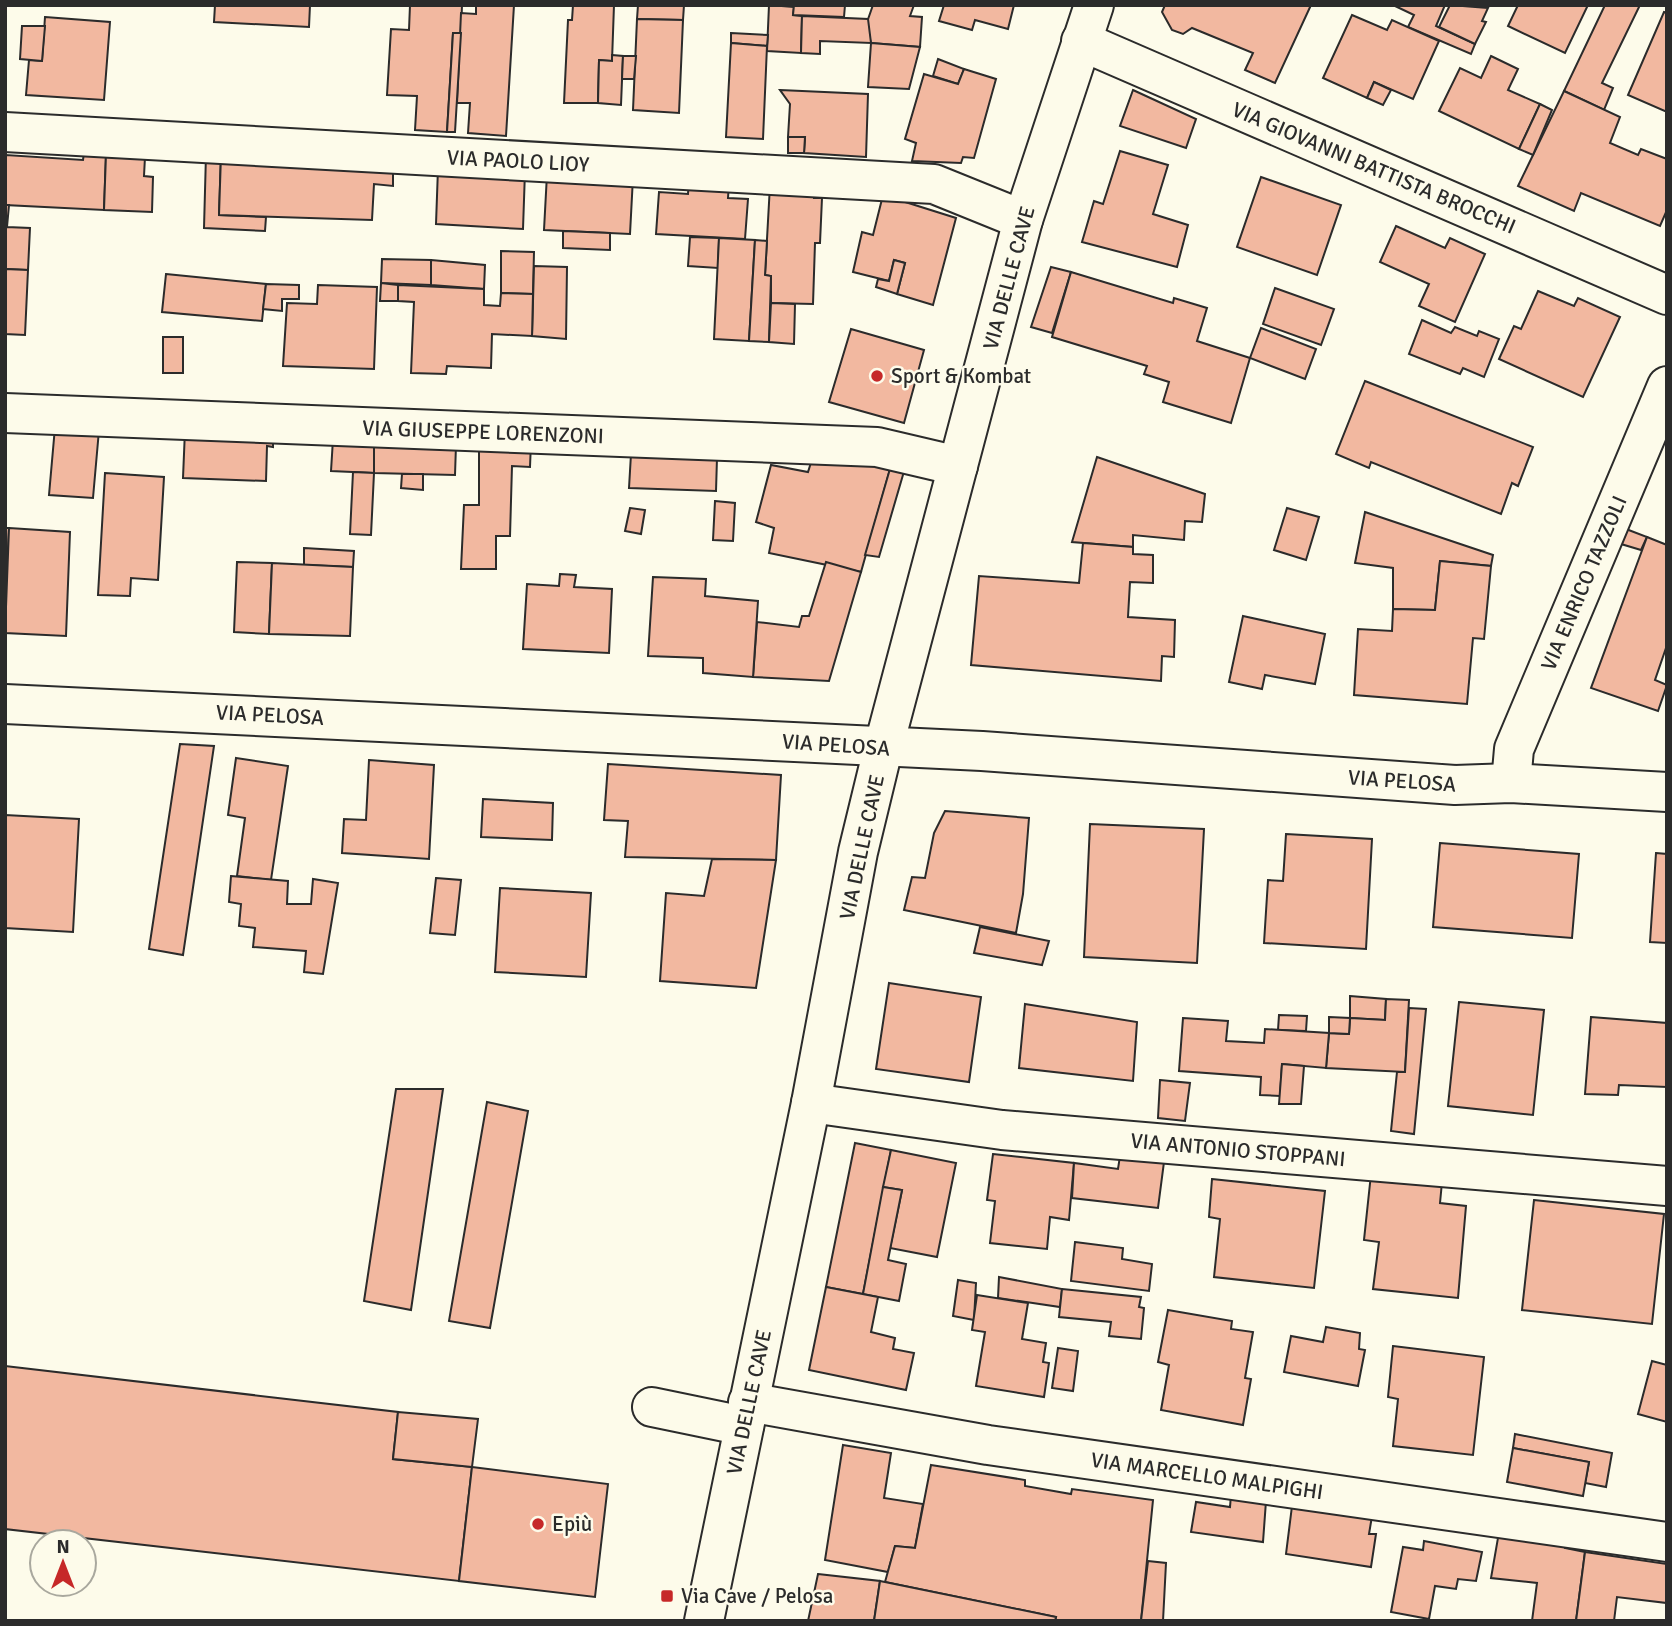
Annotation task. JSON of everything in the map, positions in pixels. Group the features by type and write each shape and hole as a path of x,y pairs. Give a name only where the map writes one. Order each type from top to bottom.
{"street":[{"name":"VIA DELLE CAVE","path":"704,1621 811,1103 858,852 1023,220 1094,5"},
{"name":"VIA GIOVANNI BATTISTA BROCCHI","path":"1081,41 1667,295"},
{"name":"VIA PAOLO LIOY","path":"5,132 934,184 1023,220"},
{"name":"VIA ENRICO TAZZOLI","path":"1511,783 1514,749 1667,386"},
{"name":"VIA GIUSEPPE LORENZONI","path":"5,413 877,447 958,466"},
{"name":"VIA PELOSA","path":"5,704 346,719 883,749 982,751 1455,785 1511,783 1667,792"},
{"name":"VIA ANTONIO STOPPANI","path":"811,1103 1003,1130 1667,1186"},
{"name":"VIA MARCELLO MALPIGHI","path":"652,1407 746,1414 988,1445 1667,1542"}],"building":[{"path":"215,5 310,5 309,27 214,22"},
{"path":"410,5 462,5 461,33 453,33 447,132 415,130 417,96 387,95 391,29 409,30"},
{"path":"476,5 514,5 506,136 468,133 470,103 457,103 461,13 476,14"},
{"path":"573,5 614,5 612,61 599,60 598,103 564,103 568,20 572,20"},
{"path":"638,5 684,5 683,20 637,19"},
{"path":"769,5 794,7 793,15 802,16 801,53 767,51"},
{"path":"794,5 845,5 844,17 793,15"},
{"path":"873,5 914,5 910,16 922,17 920,47 871,43 866,25"},
{"path":"944,5 1014,5 1008,29 975,20 972,30 939,21"},
{"path":"1165,5 1311,5 1275,83 1245,70 1253,53 1192,28 1183,34 1172,30 1162,12"},
{"path":"1393,5 1445,5 1436,26 1475,44 1471,54 1408,27 1414,15"},
{"path":"1450,5 1488,8 1482,21 1486,22 1475,44 1439,27"},
{"path":"1518,5 1588,5 1565,53 1508,26"},
{"path":"1605,5 1640,5 1602,83 1613,88 1604,110 1564,91"},
{"path":"1664,12 1667,13 1667,112 1628,95"},
{"path":"1352,15 1387,30 1392,20 1439,41 1413,99 1374,82 1367,98 1323,78"},
{"path":"802,16 868,19 871,43 820,41 820,54 801,53"},
{"path":"45,17 110,22 104,100 26,95 29,60 42,61"},
{"path":"637,19 683,20 679,113 633,110"},
{"path":"22,26 45,26 42,61 20,59"},
{"path":"453,33 461,33 455,132 447,132"},
{"path":"731,33 768,35 767,46 731,43"},
{"path":"731,43 767,46 763,139 726,137"},
{"path":"871,43 920,47 909,89 868,87"},
{"path":"612,55 623,56 621,105 598,103 599,60 612,61"},
{"path":"623,56 636,56 634,79 622,79"},
{"path":"1491,56 1518,69 1508,90 1540,104 1519,149 1439,111 1460,68 1481,78"},
{"path":"938,59 964,69 958,84 933,76"},
{"path":"964,69 996,79 974,158 963,157 961,163 912,161 916,143 905,139 924,74 958,84"},
{"path":"1374,82 1391,90 1383,105 1367,98"},
{"path":"780,90 868,94 866,157 804,153 805,137 788,137 790,104"},
{"path":"1133,90 1196,119 1186,148 1120,126"},
{"path":"1564,91 1620,117 1610,143 1638,155 1641,149 1667,159 1667,210 1660,226 1581,193 1574,211 1518,186"},
{"path":"1540,104 1552,110 1533,155 1519,149"},
{"path":"788,137 805,137 804,153 788,153"},
{"path":"1120,151 1168,165 1153,214 1188,225 1177,267 1082,242 1094,201 1103,204"},
{"path":"84,153 106,154 104,210 5,205 6,155 83,160"},
{"path":"106,154 145,157 144,176 153,177 152,212 104,210"},
{"path":"206,154 221,155 219,215 266,217 265,231 204,228"},
{"path":"221,155 393,164 393,186 374,184 372,220 219,215"},
{"path":"438,168 525,171 523,229 436,224"},
{"path":"547,174 633,177 630,234 544,230"},
{"path":"1261,177 1341,205 1317,275 1237,247"},
{"path":"689,180 729,183 728,198 748,199 745,239 656,234 659,192 688,194"},
{"path":"770,185 814,186 814,198 822,198 820,243 815,243 813,304 771,303 771,276 765,275"},
{"path":"883,195 956,218 933,305 897,294 905,263 894,260 889,281 853,272 862,232 873,235"},
{"path":"5,205 9,205 7,227 30,228 28,270 5,269"},
{"path":"1396,226 1445,248 1450,238 1485,254 1455,322 1419,306 1429,284 1380,262"},
{"path":"563,231 610,233 610,250 563,248"},
{"path":"690,237 719,238 718,268 688,266"},
{"path":"719,238 755,240 749,341 714,339"},
{"path":"755,240 767,241 765,275 771,276 769,342 749,341"},
{"path":"501,251 534,252 533,294 501,293"},
{"path":"382,259 431,260 431,285 381,283"},
{"path":"431,260 485,265 484,289 431,285"},
{"path":"894,260 905,263 897,294 876,287 878,279 889,281"},
{"path":"534,266 567,267 566,339 532,336"},
{"path":"1051,267 1071,272 1052,333 1031,327"},
{"path":"5,269 28,270 25,335 5,334"},
{"path":"1071,272 1173,303 1174,298 1207,308 1197,341 1250,358 1231,423 1163,402 1169,382 1144,374 1147,366 1052,337"},
{"path":"166,274 266,284 262,321 162,312"},
{"path":"381,283 398,285 398,301 380,301"},
{"path":"266,284 299,285 299,299 282,299 282,311 263,309"},
{"path":"318,285 377,287 374,369 283,366 287,303 317,304"},
{"path":"398,285 484,289 484,305 500,306 501,293 533,294 532,336 492,334 491,368 447,366 446,374 411,373 414,302 398,301"},
{"path":"1275,288 1334,309 1321,345 1263,324"},
{"path":"1538,291 1574,306 1578,298 1620,317 1583,397 1499,359 1514,326 1521,329"},
{"path":"771,303 795,304 794,344 769,342"},
{"path":"1422,320 1451,333 1455,327 1477,336 1479,331 1499,339 1484,377 1463,368 1460,374 1409,354"},
{"path":"1261,328 1316,349 1305,379 1250,358"},
{"name":"Sport & Kombat","path":"851,329 924,350 904,423 829,402"},
{"path":"163,337 183,337 183,373 163,373"},
{"path":"1365,381 1533,447 1518,486 1512,483 1501,514 1371,462 1369,468 1336,454"},
{"path":"55,427 99,430 93,498 49,495"},
{"path":"185,430 273,433 273,447 267,446 266,481 183,478"},
{"path":"333,439 374,441 374,473 331,471"},
{"path":"374,441 456,445 455,475 374,473"},
{"path":"479,441 531,442 530,467 512,466 510,536 496,536 496,569 461,569 464,505 479,505"},
{"path":"814,453 894,455 861,572 769,553 774,528 756,522 771,465 808,472"},
{"path":"631,454 717,458 716,491 629,488"},
{"path":"894,455 905,468 879,557 865,555"},
{"path":"1097,457 1205,494 1202,522 1185,521 1184,540 1133,535 1133,547 1072,542"},
{"path":"353,472 374,473 371,535 350,534"},
{"path":"105,473 164,477 158,580 131,578 130,596 98,595"},
{"path":"402,474 423,474 423,490 401,488"},
{"path":"715,501 735,503 733,541 713,540"},
{"path":"630,508 645,510 641,534 625,531"},
{"path":"1287,508 1319,517 1306,560 1274,550"},
{"path":"1365,512 1493,555 1491,566 1440,561 1435,610 1393,609 1393,568 1355,563"},
{"path":"5,528 9,528 7,568 5,567"},
{"path":"9,528 70,532 66,636 5,633"},
{"path":"1626,529 1647,537 1641,550 1621,544"},
{"path":"1647,537 1667,545 1667,645 1655,680 1667,685 1658,711 1591,688"},
{"path":"1083,543 1133,547 1133,554 1153,555 1153,583 1130,582 1128,617 1175,620 1174,657 1162,656 1161,681 971,665 979,576 1079,583"},
{"path":"304,548 354,551 353,567 304,565"},
{"path":"1440,561 1491,566 1484,639 1473,638 1467,704 1354,695 1358,629 1392,631 1393,609 1435,610"},
{"path":"237,562 272,563 269,634 234,632"},
{"path":"826,562 861,572 829,681 753,677 757,622 799,627 802,616 809,616"},
{"path":"272,563 353,567 350,636 269,634"},
{"path":"560,574 576,575 574,587 612,589 609,653 523,649 527,584 559,586"},
{"path":"653,577 706,579 705,596 758,601 753,677 703,673 703,658 648,656"},
{"path":"1243,616 1325,634 1315,684 1265,675 1262,689 1229,682"},
{"path":"180,744 214,746 183,955 149,949"},
{"path":"236,758 288,766 271,880 237,876 245,818 228,815"},
{"path":"369,760 434,765 429,859 342,853 344,819 366,820"},
{"path":"608,764 781,775 776,860 625,857 628,821 604,820"},
{"path":"483,799 553,803 552,840 481,837"},
{"path":"945,811 1029,818 1023,894 1016,933 904,910 912,877 925,878 934,833"},
{"path":"5,815 79,819 73,932 5,928"},
{"path":"1090,824 1204,829 1197,963 1084,957"},
{"path":"1286,834 1372,839 1366,949 1264,943 1268,880 1283,881"},
{"path":"1440,843 1579,854 1572,938 1433,927"},
{"path":"1656,853 1667,854 1667,943 1650,942"},
{"path":"712,859 776,860 756,988 660,981 666,893 704,896"},
{"path":"231,876 288,881 287,904 311,904 313,879 338,883 323,974 304,972 306,951 253,947 255,928 239,926 241,904 229,902"},
{"path":"436,878 461,880 455,935 430,933"},
{"path":"500,888 591,893 586,977 495,972"},
{"path":"980,927 1049,941 1042,965 974,953"},
{"path":"889,983 981,997 969,1082 876,1069"},
{"path":"1350,996 1386,999 1385,1020 1350,1018"},
{"path":"1386,999 1409,1000 1405,1072 1326,1068 1329,1033 1349,1034 1350,1018 1385,1020"},
{"path":"1459,1002 1544,1010 1533,1115 1448,1106"},
{"path":"1025,1004 1137,1022 1133,1081 1019,1068"},
{"path":"1409,1008 1426,1009 1414,1134 1391,1131 1397,1072 1405,1072"},
{"path":"1279,1015 1307,1016 1306,1031 1278,1030"},
{"path":"1329,1017 1350,1018 1349,1034 1329,1033"},
{"path":"1591,1017 1667,1023 1667,1087 1619,1085 1618,1095 1585,1094"},
{"path":"1183,1018 1228,1021 1226,1041 1264,1043 1265,1029 1329,1033 1326,1068 1282,1064 1280,1096 1260,1095 1261,1077 1179,1071"},
{"path":"1282,1064 1304,1066 1301,1104 1279,1104"},
{"path":"1160,1080 1190,1083 1185,1121 1158,1118"},
{"path":"396,1089 443,1089 411,1310 364,1301"},
{"path":"487,1102 528,1111 490,1328 449,1321"},
{"path":"855,1143 891,1150 863,1294 826,1287"},
{"path":"891,1150 956,1163 937,1257 890,1248 902,1190 883,1187"},
{"path":"993,1154 1074,1163 1069,1220 1050,1217 1047,1249 990,1243 995,1201 987,1200"},
{"path":"1120,1156 1164,1162 1158,1208 1072,1198 1074,1163 1118,1169"},
{"path":"1371,1174 1442,1182 1440,1203 1466,1206 1458,1298 1373,1289 1379,1242 1364,1240"},
{"path":"1212,1179 1325,1191 1314,1288 1214,1277 1220,1219 1209,1217"},
{"path":"883,1187 902,1190 888,1260 906,1264 899,1301 863,1294"},
{"path":"1534,1200 1664,1214 1652,1324 1522,1310"},
{"path":"1075,1242 1123,1248 1122,1259 1152,1264 1149,1291 1071,1281"},
{"path":"999,1277 1062,1289 1060,1307 998,1298"},
{"path":"958,1280 976,1283 974,1320 953,1316"},
{"path":"826,1287 878,1297 871,1332 895,1338 893,1349 914,1353 906,1390 809,1370"},
{"path":"1062,1289 1141,1297 1139,1307 1144,1308 1141,1339 1109,1336 1111,1322 1059,1317"},
{"path":"977,1295 1028,1303 1022,1339 1046,1343 1043,1362 1049,1363 1044,1397 976,1386 985,1332 972,1330"},
{"path":"1168,1310 1232,1321 1231,1329 1253,1332 1245,1378 1251,1379 1243,1425 1161,1410 1169,1365 1158,1362"},
{"path":"1326,1327 1360,1333 1359,1349 1365,1350 1358,1386 1284,1372 1291,1336 1323,1342"},
{"path":"1393,1346 1484,1357 1473,1455 1393,1446 1398,1399 1388,1397"},
{"path":"1058,1348 1078,1351 1073,1391 1052,1388"},
{"path":"1652,1361 1667,1365 1667,1422 1638,1414"},
{"path":"5,1366 398,1412 393,1459 472,1467 459,1581 98,1540 98,1528 28,1528 28,1532 5,1529"},
{"path":"398,1412 478,1419 472,1467 393,1459"},
{"path":"1515,1434 1612,1453 1606,1487 1585,1483 1589,1462 1513,1448"},
{"path":"843,1445 891,1453 884,1498 923,1504 915,1548 895,1546 888,1572 825,1560"},
{"path":"1513,1448 1589,1462 1583,1496 1507,1482"},
{"path":"931,1465 1025,1480 1025,1486 1071,1494 1072,1489 1153,1500 1141,1621 1055,1621 1056,1617 885,1582 895,1546 915,1548"},
{"path":"472,1467 608,1484 595,1597 459,1581"},
{"path":"1231,1495 1266,1501 1263,1542 1191,1532 1196,1502 1230,1507"},
{"path":"1292,1506 1372,1516 1369,1534 1376,1534 1371,1567 1286,1554"},
{"path":"1499,1532 1566,1541 1565,1548 1585,1552 1576,1621 1532,1621 1537,1583 1491,1578"},
{"path":"1424,1541 1482,1552 1476,1581 1458,1579 1456,1589 1435,1586 1429,1619 1391,1612 1403,1547 1423,1550"},
{"path":"1585,1552 1667,1564 1667,1603 1617,1597 1614,1621 1576,1621"},
{"path":"1148,1561 1166,1563 1163,1621 1141,1621"},
{"path":"818,1574 880,1581 874,1621 808,1621"},
{"path":"880,1581 1056,1617 1055,1621 874,1621"}],"place":[{"name":"Sport & Kombat","path":"877,376"},
{"name":"Epiù","path":"538,1524"},
{"name":"Via Cave / Pelosa","path":"667,1596"}]}
